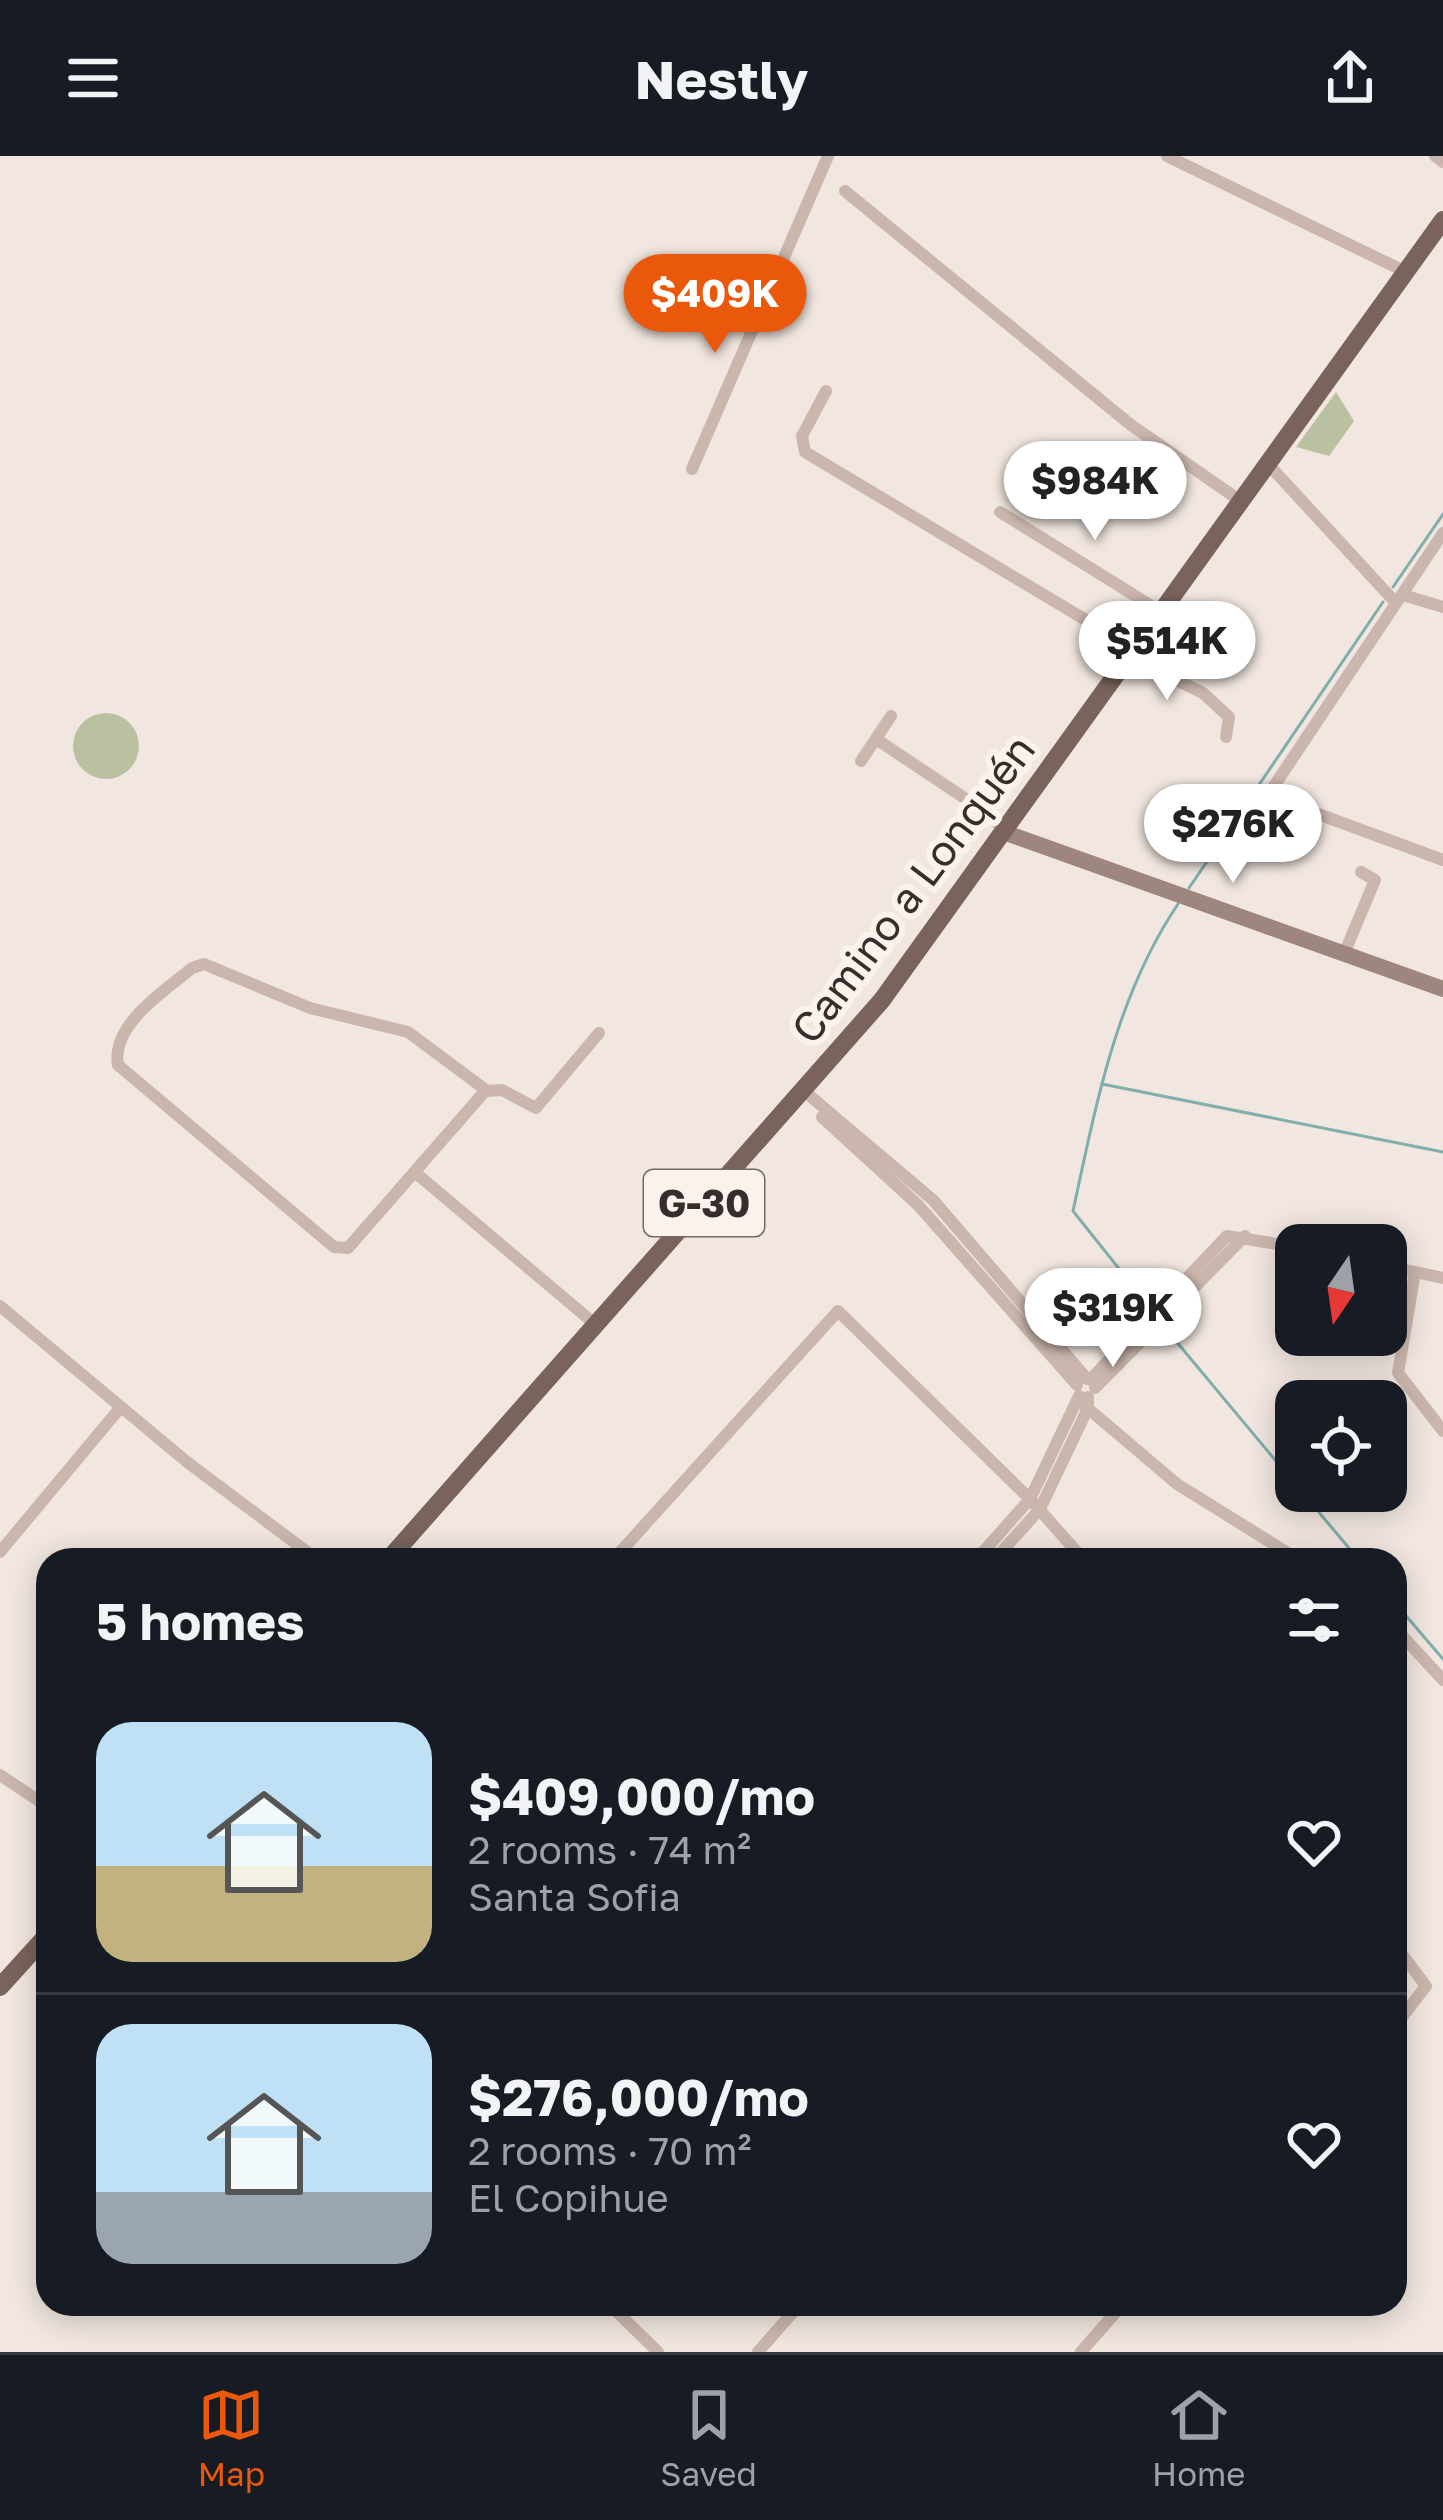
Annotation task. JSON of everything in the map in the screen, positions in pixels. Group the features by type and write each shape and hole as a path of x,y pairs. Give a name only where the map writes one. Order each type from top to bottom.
{"main road":[{"name":"Camino a Lonquén","path":"399,1548 882,1000 1443,220"},
{"path":"1006,833 1443,989"},
{"path":"0,1987 36,1947"}],"street":[{"path":"692,469 828,156"},
{"path":"1167,156 1406,272"},
{"path":"1435,156 1443,162"},
{"path":"845,191 1131,425 1242,502"},
{"path":"826,391 802,436 805,452 1203,693 1228,717 1226,737"},
{"path":"1269,465 1400,599 1443,607"},
{"path":"1000,512 1164,614"},
{"path":"1443,532 1272,789 1280,800 1443,860"},
{"path":"861,761 891,716"},
{"path":"876,739 990,815 1006,833"},
{"path":"1344,954 1375,880 1360,872"},
{"path":"486,1091 359,1239 338,1249 121,1068 116,1056 126,1030 192,968 212,965 303,1005 408,1031 486,1091 502,1090 536,1108 599,1033"},
{"path":"801,1093 907,1194 1085,1391 1177,1484 1280,1548"},
{"path":"417,1174 596,1325"},
{"path":"1003,1548 1035,1504 1085,1391 1222,1241 1245,1236 1275,1242"},
{"path":"1407,1270 1443,1277"},
{"path":"1415,1272 1398,1373 1443,1431"},
{"path":"0,1306 120,1408 302,1548"},
{"path":"624,1548 838,1311 1035,1504 1074,1548"},
{"path":"0,1552 120,1408"},
{"path":"989,1548 1035,1504"},
{"path":"1407,1641 1443,1680"},
{"path":"0,1774 36,1799"},
{"path":"1407,1961 1426,1986 1407,2011"},
{"path":"621,2316 658,2352"},
{"path":"758,2352 790,2316"},
{"path":"1081,2352 1112,2316"}],"green space":[{"path":"1336,392 1354,421 1329,456 1296,447"},
{"path":"106,713 129,723 139,746 129,769 106,779 83,769 73,746 83,723"}],"waterway":[{"path":"1393,587 1443,514"},
{"path":"1189,888 1383,602"},
{"path":"1148,1305 1073,1211 1111,1052 1139,976 1178,904"},
{"path":"1102,1084 1443,1152"},
{"path":"1170,1334 1275,1460"},
{"path":"1319,1512 1349,1548"},
{"path":"1407,1617 1443,1659"}]}
